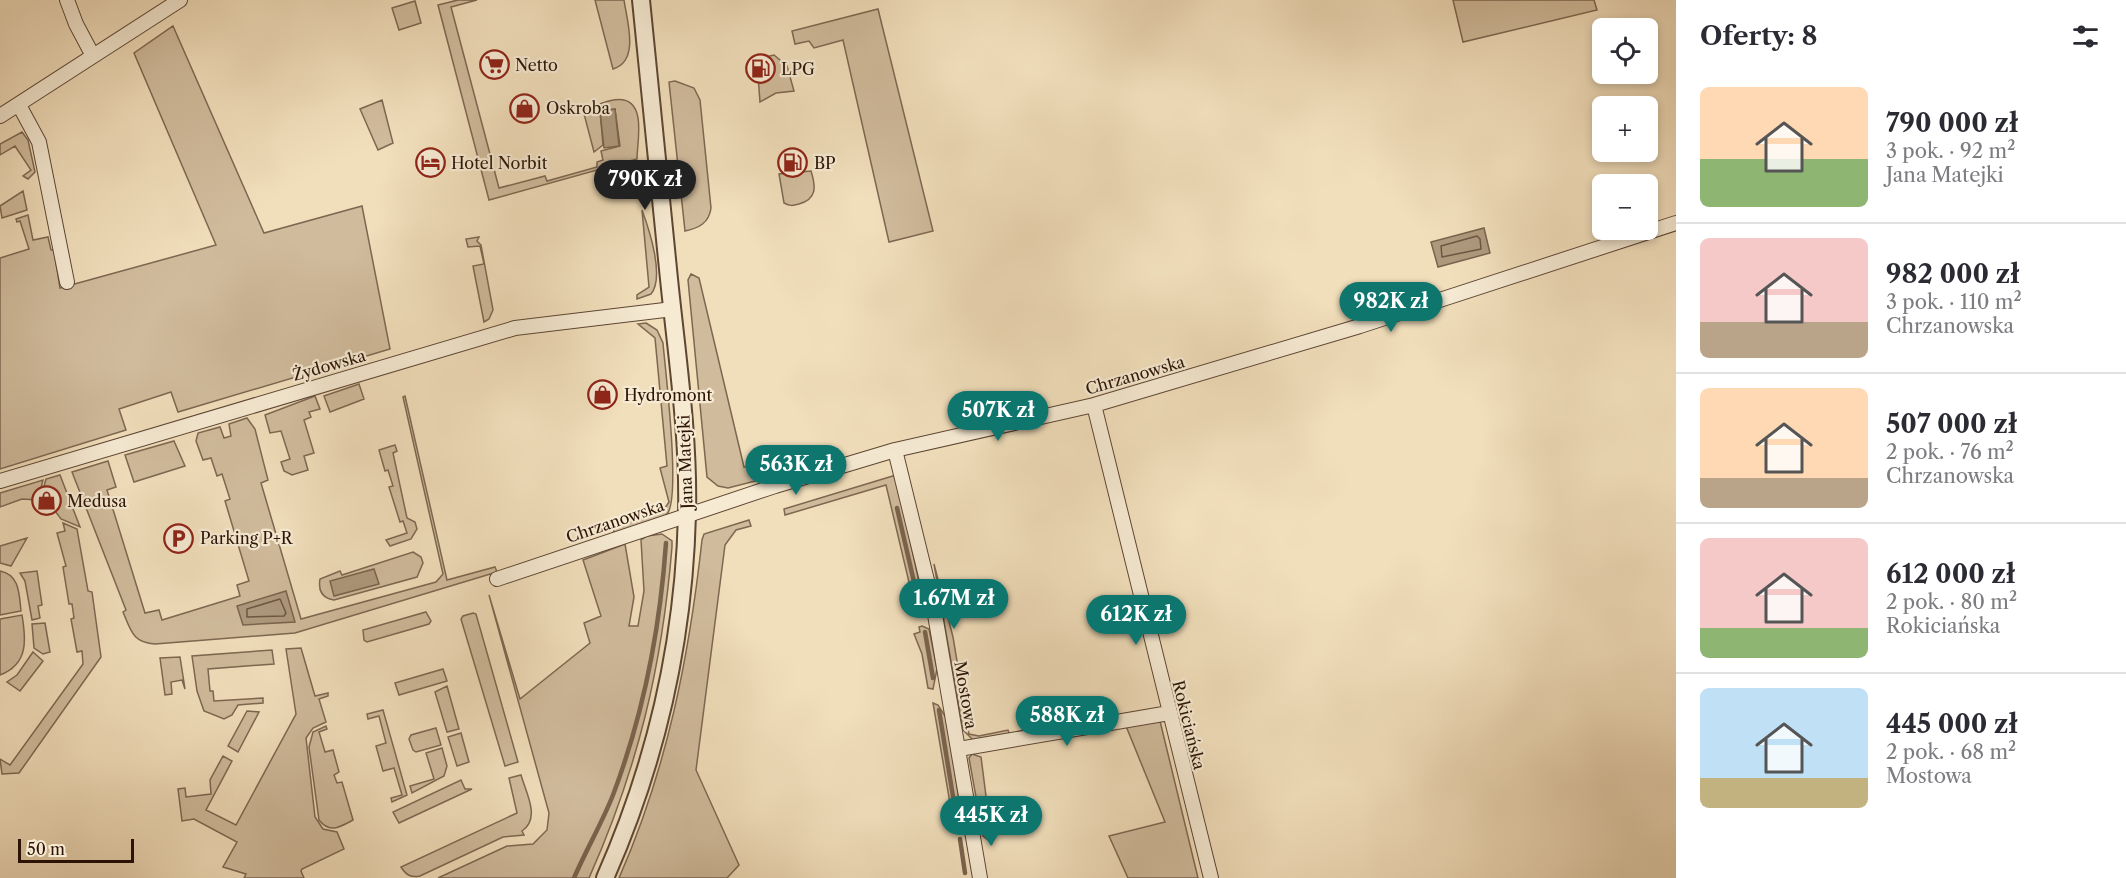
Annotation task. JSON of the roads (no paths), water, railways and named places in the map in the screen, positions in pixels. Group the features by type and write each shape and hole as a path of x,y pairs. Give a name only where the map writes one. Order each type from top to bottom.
{"street":[{"path":"68,0 76,24 93,56"},
{"path":"0,116 180,0"},
{"name":"Jana Matejki","path":"605,878 637,800 663,706 678,631 687,513 683,408 640,0"},
{"path":"19,105 39,142 67,282"},
{"name":"Chrzanowska","path":"497,579 687,513 895,450 1094,405 1360,326 1676,223"},
{"name":"Żydowska","path":"0,482 515,328 673,309"},
{"name":"Rokiciańska","path":"1094,405 1168,713 1211,878"},
{"name":"Mostowa","path":"895,450 927,577 980,878"},
{"path":"959,749 1168,713"}],"water":[{"path":"615,109 619,146 604,148 600,111"},
{"path":"1484,228 1490,253 1438,267 1431,242"},
{"path":"374,569 379,584 334,596 330,581"},
{"path":"286,591 295,622 243,625 237,606"}],"waterway":[{"path":"897,508 920,608"},
{"path":"574,878 613,795 634,733 655,639 666,543"},
{"path":"925,632 933,678"},
{"path":"939,710 956,815"},
{"path":"960,839 965,873"}],"place":[{"name":"Netto","path":"494,65"},
{"name":"LPG","path":"760,69"},
{"name":"Oskroba","path":"525,108"},
{"name":"Hotel Norbit","path":"430,163"},
{"name":"BP","path":"793,163"},
{"name":"Hydromont","path":"603,395"},
{"name":"Medusa","path":"46,501"},
{"name":"Parking P+R","path":"179,538"}]}
